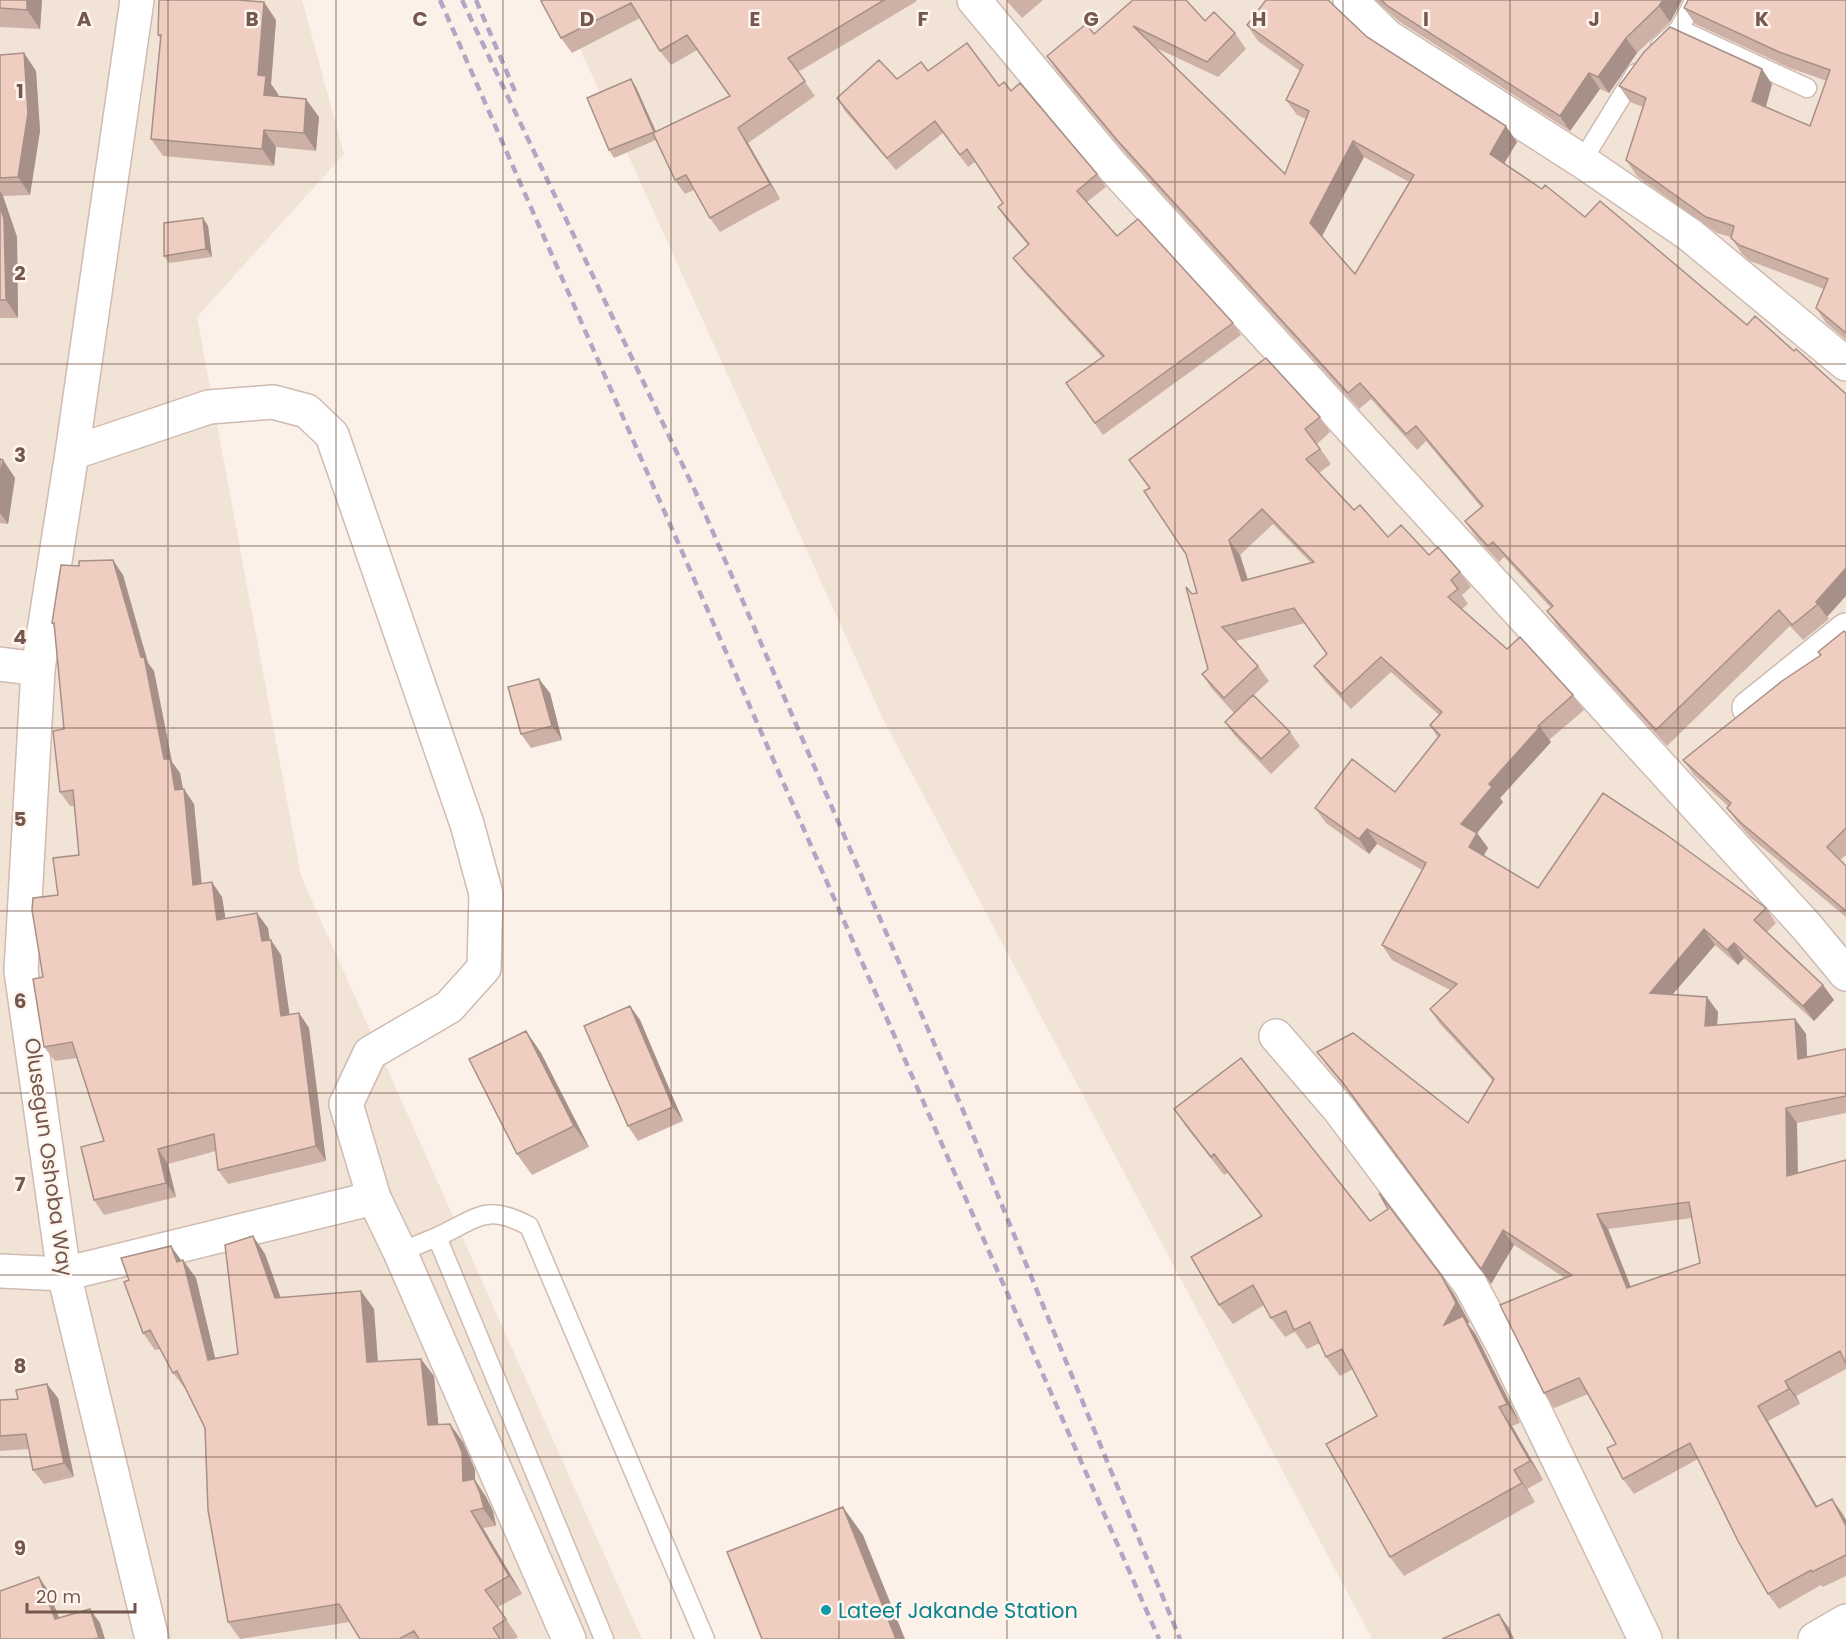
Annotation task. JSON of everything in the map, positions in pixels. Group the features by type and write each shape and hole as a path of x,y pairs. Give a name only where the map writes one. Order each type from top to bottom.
{"street":[{"name":"Olusegun Oshoba Way","path":"137,0 72,453 38,669 21,971 64,1274 152,1639"},
{"path":"974,0 1114,168 1807,927 1846,974"},
{"path":"1350,0 1388,38 1582,161 1690,235 1846,364"},
{"path":"72,453 209,407 273,402 307,411 332,435 466,824 486,894 484,968 449,1007 370,1053 346,1104 374,1198 400,1252 569,1639"},
{"path":"1730,723 1846,630"},
{"path":"0,663 38,669"},
{"path":"1667,773 1694,752"},
{"path":"1276,1036 1339,1109 1470,1284 1511,1360 1645,1639"},
{"path":"0,1271 64,1274 374,1198"},
{"path":"1815,1639 1846,1621"}],"lane":[{"path":"1582,161 1613,107 1646,60 1680,29 1695,0"},
{"path":"1680,29 1807,88"},
{"path":"400,1252 490,1213 507,1214 529,1226 705,1639"},
{"path":"437,1237 604,1639"}],"shaded area":[{"path":"0,0 302,0 344,154 197,317 301,876 642,1639 0,1639"},
{"path":"558,0 1846,0 1846,1639 1372,1639 884,721"}],"building":[{"path":"0,0 27,0 27,10 0,8"},
{"path":"159,0 264,2 258,75 266,76 264,95 306,99 304,133 264,130 262,149 151,139 161,35 158,35"},
{"path":"884,0 788,58 805,81 738,128 770,184 710,218 686,175 675,180 653,133 730,96 687,35 660,51 631,3 561,38 541,1"},
{"path":"1133,0 1186,0 1205,21 1214,12 1235,33 1207,62 1133,26 1285,174 1309,111 1286,100 1303,65 1247,25 1266,0 1328,0 1367,37 1506,126 1490,154 1542,189 1545,185 1585,217 1600,201 1747,325 1755,316 1846,394 1846,568 1816,602 1818,604 1792,625 1779,610 1656,730 1547,611 1553,606 1493,542 1488,546 1465,521 1483,506 1416,426 1406,434 1360,383 1348,393 1117,140 1047,56 1086,24 1094,34","holes":["1353,141 1414,175 1355,274 1310,223"]},
{"path":"1381,0 1663,0 1626,38 1598,77 1589,73 1560,116"},
{"path":"1688,0 1846,0 1846,333 1816,308 1828,279 1739,245 1731,238 1734,226 1706,217 1626,160 1646,98 1619,86 1644,52 1670,27 1762,69 1752,101 1810,126 1830,70 1779,52 1684,8"},
{"path":"967,43 999,86 1004,82 1011,91 1020,83 1097,174 1077,191 1117,236 1138,219 1233,323 1095,423 1066,383 1104,356 1013,258 1029,244 998,207 1003,203 967,149 960,155 935,121 887,158 837,98 879,60 897,79 921,62 928,71"},
{"path":"24,53 28,113 18,177 0,178 0,55"},
{"path":"631,79 654,132 609,150 587,98"},
{"path":"0,206 4,219 6,300 0,300"},
{"path":"203,218 206,249 164,256 164,223"},
{"path":"1266,358 1320,417 1305,429 1320,449 1306,459 1354,510 1360,505 1388,537 1401,525 1429,555 1438,547 1460,572 1451,580 1458,589 1448,597 1507,649 1520,637 1573,695 1538,726 1540,727 1489,784 1492,787 1461,824 1477,833 1469,847 1538,888 1603,793 1664,833 1766,908 1754,920 1823,985 1803,1006 1734,943 1727,950 1704,929 1650,993 1707,997 1705,1026 1795,1019 1798,1059 1846,1049 1846,1096 1786,1108 1787,1176 1846,1160 1846,1364 1840,1351 1785,1381 1789,1389 1758,1406 1816,1507 1832,1499 1846,1526 1846,1555 1812,1572 1811,1570 1768,1594 1738,1541 1690,1443 1623,1479 1607,1448 1616,1444 1579,1378 1544,1393 1500,1305 1572,1275 1503,1230 1481,1269 1343,1083 1317,1052 1353,1033 1468,1123 1494,1079 1430,1009 1457,984 1382,945 1426,863 1367,829 1359,839 1315,808 1352,759 1395,792 1440,735 1430,725 1442,712 1381,657 1341,694 1314,666 1327,654 1294,608 1222,627 1258,666 1224,698 1202,674 1208,669 1186,587 1192,594 1197,593 1186,554 1144,491 1150,488 1129,460","holes":["1262,509 1314,562 1242,581 1229,540","1689,1202 1700,1263 1627,1288 1597,1214"]},
{"path":"0,459 3,460 0,478"},
{"path":"113,560 141,657 144,656 164,759 170,759 175,790 184,789 193,885 212,882 217,920 257,913 262,941 271,940 281,1016 299,1013 316,1146 218,1170 214,1134 158,1149 166,1183 94,1200 81,1147 104,1141 72,1042 44,1047 33,979 43,977 32,910 33,898 58,895 53,858 79,855 73,790 60,792 53,731 64,729 54,623 52,623 61,565 79,566 79,561"},
{"path":"1844,631 1846,633 1846,828 1827,847 1846,866 1846,911 1740,822 1727,808 1731,803 1683,760 1782,681 1821,655 1818,652"},
{"path":"539,679 552,726 521,734 508,687"},
{"path":"1253,695 1290,732 1261,759 1225,722"},
{"path":"630,1006 673,1107 628,1126 584,1026"},
{"path":"526,1031 574,1126 517,1154 469,1059"},
{"path":"1241,1058 1370,1221 1388,1209 1379,1193 1441,1275 1456,1303 1444,1325 1463,1316 1507,1404 1499,1407 1530,1461 1514,1470 1522,1483 1390,1557 1326,1444 1377,1416 1342,1349 1326,1357 1310,1322 1294,1330 1286,1311 1271,1318 1253,1285 1219,1305 1191,1257 1262,1216 1214,1154 1211,1157 1174,1109"},
{"path":"253,1236 275,1298 361,1291 367,1362 421,1359 428,1425 450,1424 462,1452 463,1481 474,1479 484,1508 471,1511 509,1576 485,1590 506,1619 493,1628 500,1639 419,1639 414,1631 399,1639 360,1639 339,1604 228,1622 208,1510 205,1428 177,1371 173,1373 150,1330 143,1333 124,1282 129,1280 121,1258 171,1246 177,1262 183,1260 208,1360 238,1354 225,1245"},
{"path":"47,1384 64,1463 33,1470 26,1434 0,1436 0,1400 18,1399 16,1390"},
{"name":"Lateef Jakande Station","path":"843,1507 896,1639 762,1639 727,1552"},
{"path":"39,1577 55,1619 90,1609 99,1638 0,1639 0,1591"},
{"path":"1499,1614 1511,1639 1442,1639"}],"railway":[{"path":"440,0 1159,1639"},
{"path":"462,0 696,493 962,1108 1180,1639"},
{"path":"476,0 517,96"}],"place":[{"name":"Lateef Jakande Station","path":"826,1610"}]}
